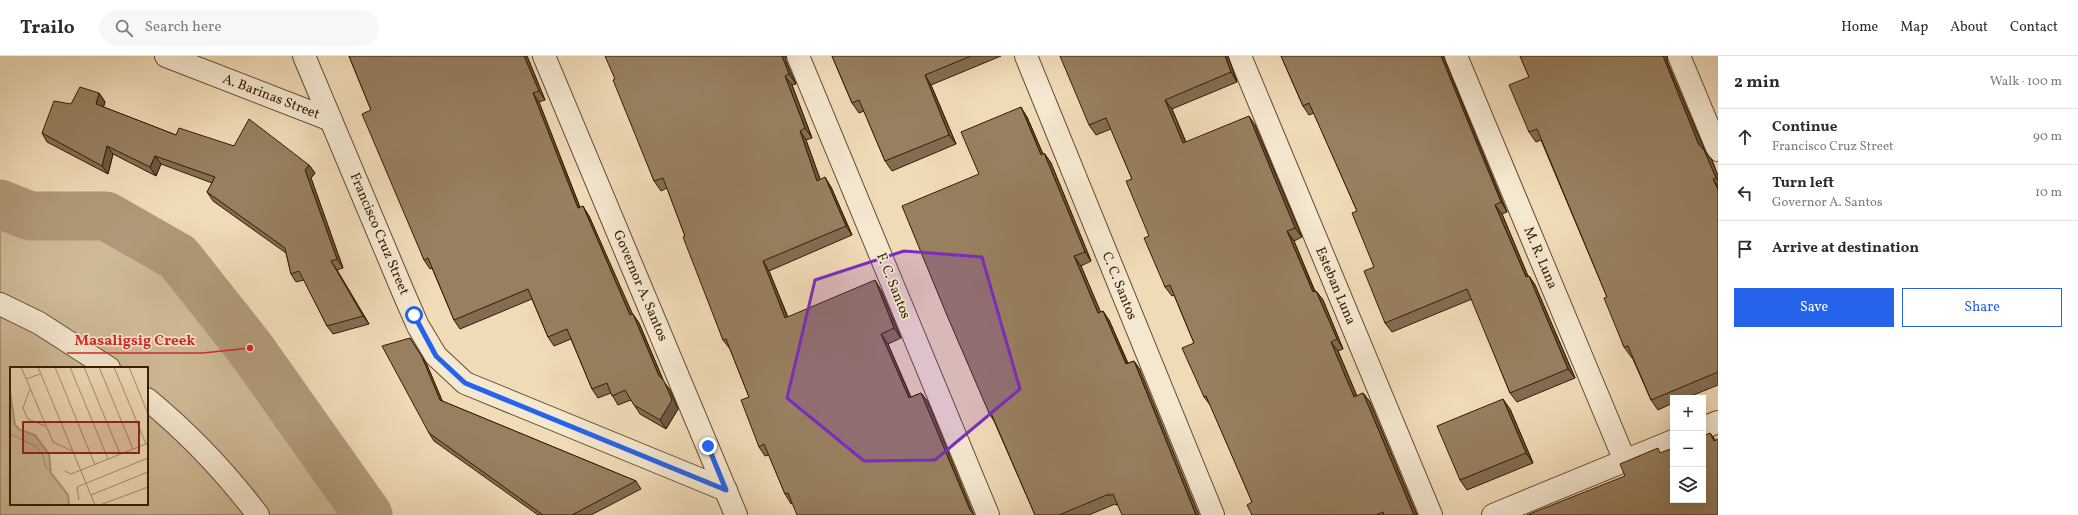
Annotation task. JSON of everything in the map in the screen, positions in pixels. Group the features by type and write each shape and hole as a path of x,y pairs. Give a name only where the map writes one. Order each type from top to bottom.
{"street":[{"name":"A. Barinas Street","path":"166,56 331,120"},
{"name":"Francisco Cruz Street","path":"304,56 418,326 436,356 465,383 726,490"},
{"name":"Governor A. Santos","path":"544,56 736,515"},
{"name":"F. C. Santos","path":"798,56 988,515"},
{"name":"C. C. Santos","path":"1026,56 1213,515"},
{"name":"Esteban Luna","path":"1240,56 1431,515"},
{"name":"M. R. Luna","path":"1456,56 1624,460"},
{"path":"1679,56 1718,150"},
{"path":"0,304 39,323 107,367"},
{"path":"148,400 174,423 243,495 258,515"},
{"path":"1706,427 1718,422"},
{"path":"1494,515 1670,442"}],"highlighted area":[{"path":"904,251 982,257 1020,389 935,460 864,461 787,398 815,280"}],"shaded area":[{"path":"0,204 30,216 106,216 178,257 250,348 368,515 0,515"}],"building":[{"path":"349,56 524,56 539,91 533,93 578,208 583,206 630,315 633,314 659,376 664,381 672,400 660,420 634,405 625,390 612,396 607,383 592,389 567,329 548,337 528,289 454,320 428,258 424,260 362,114 371,110"},
{"path":"605,56 782,56 789,74 785,76 805,128 800,131 817,181 825,177 846,226 763,261 785,318 875,280 894,328 881,334 909,398 921,393 970,510 974,515 797,515 788,493 785,494 764,444 759,447 741,400 749,397 726,339 723,340 683,237 685,236 663,178 654,181 613,80 615,79"},
{"path":"832,56 971,56 925,75 949,135 885,161 859,100 852,103"},
{"path":"1060,56 1225,56 1231,72 1165,100 1183,143 1249,116 1295,228 1287,231 1313,292 1316,291 1337,339 1331,342 1354,397 1363,393 1414,515 1384,515 1383,512 1376,515 1252,515 1247,505 1252,502 1206,396 1204,397 1182,348 1194,343 1170,285 1165,287 1144,238 1149,236 1126,181 1132,179 1106,118 1089,125"},
{"path":"1281,56 1441,56 1501,202 1495,205 1526,277 1529,276 1568,369 1510,393 1467,289 1385,323 1364,271 1374,267 1352,213 1357,211 1309,103 1303,106"},
{"path":"1520,56 1663,56 1699,145 1704,150 1716,178 1713,179 1718,190 1718,372 1651,400 1628,346 1624,347 1604,298 1607,297 1537,129 1529,132 1509,85 1529,77"},
{"path":"80,87 99,93 96,104 176,135 179,128 234,146 249,119 309,165 305,170 337,259 331,261 363,316 327,326 299,271 291,274 285,248 207,192 215,177 155,156 150,167 107,146 102,166 42,133 54,101 71,104"},
{"path":"1021,107 1041,155 1044,153 1085,252 1074,256 1098,313 1103,311 1126,364 1134,361 1196,515 1122,515 1113,494 1109,496 1109,494 1059,515 1035,515 946,313 902,206 979,174 961,132"},
{"path":"410,338 422,357 440,400 636,481 572,515 543,515 429,433 382,346"},
{"path":"1503,399 1526,453 1460,480 1437,426"},
{"path":"1710,433 1714,441 1718,439 1718,515 1527,515 1625,476 1620,464 1658,448 1660,453 1670,449 1670,503 1706,503 1706,435"}],"waterway":[{"path":"0,204 30,216 106,216 178,257 250,348 368,515"}],"place":[{"name":"Masaligsig Creek","path":"250,348"}],"route":[{"path":"414,315 418,326 436,356 465,383 726,490 708,446"}]}
